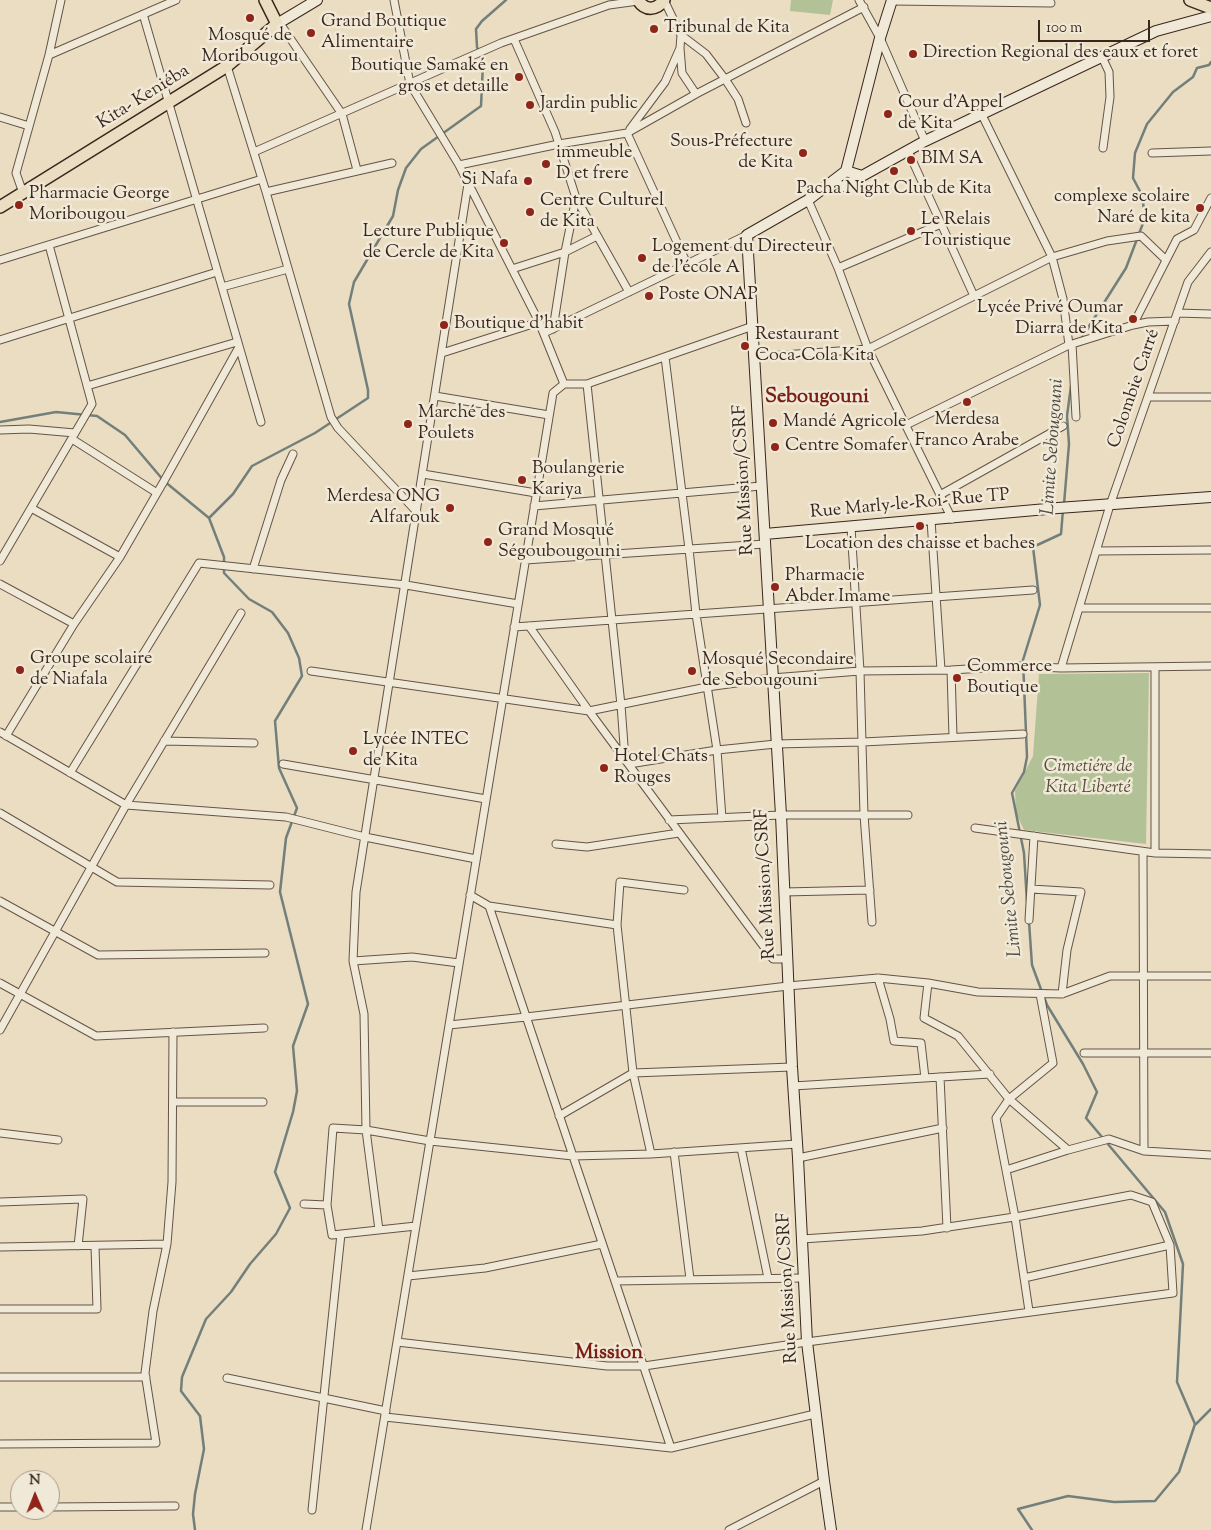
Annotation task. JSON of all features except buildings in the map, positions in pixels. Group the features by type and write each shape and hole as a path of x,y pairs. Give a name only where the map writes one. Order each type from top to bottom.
{"main road":[{"path":"265,0 278,23 316,0"},
{"path":"638,1 641,5 649,8 658,6 664,0"},
{"path":"747,235 808,200 846,171 880,38 892,0"},
{"path":"1190,0 1209,8"},
{"path":"825,188 845,186 925,141 1156,31 1209,8"},
{"name":"Kita- Keniéba","path":"0,208 227,66 278,23"},
{"path":"846,171 862,176"},
{"name":"Rue Mission/CSRF","path":"747,235 780,815 807,1342 831,1530"},
{"path":"1110,506 1211,497"},
{"name":"Rue Marly-le-Roi- Rue TP","path":"765,539 850,527 1058,508 1110,506"}],"street":[{"path":"23,193 16,173 49,54 61,0"},
{"path":"49,54 176,0"},
{"path":"394,0 410,84 460,165 539,322 564,384"},
{"path":"664,0 681,35 706,54 726,79 738,99 746,123"},
{"path":"859,0 880,38 925,141"},
{"path":"892,0 1050,3"},
{"path":"254,152 514,39 609,5 638,1"},
{"path":"460,165 558,144 627,133 696,94 864,7"},
{"path":"143,14 261,422"},
{"path":"278,23 342,114 357,170"},
{"path":"681,35 682,73 696,94"},
{"path":"514,39 558,144 576,198 629,292"},
{"path":"627,133 665,82 680,48"},
{"path":"1102,57 1109,72 1110,97 1103,148"},
{"path":"227,66 266,192 331,417 338,428 417,512"},
{"path":"982,115 1052,257 1063,299 1070,344 1076,417"},
{"path":"0,117 29,126"},
{"path":"627,133 687,264"},
{"path":"908,151 974,296"},
{"path":"1152,152 1211,151"},
{"path":"266,192 392,163"},
{"path":"0,260 262,179"},
{"path":"380,1230 366,1130 364,1014 353,962 356,892 468,184"},
{"path":"553,329 576,198"},
{"path":"1132,325 1177,239 1194,230 1211,199"},
{"path":"808,200 838,268 868,349 952,518"},
{"path":"838,268 941,224"},
{"path":"544,333 747,235"},
{"path":"512,269 565,252 597,236"},
{"path":"754,357 868,349 1052,257 1107,240 1141,236 1166,260"},
{"path":"0,561 92,404 49,245"},
{"name":"Colombie Carré","path":"1061,668 1110,506 1188,282 1211,252"},
{"path":"222,287 288,269"},
{"path":"0,340 217,272"},
{"path":"1177,313 1211,314"},
{"path":"906,424 1070,344 1132,325 1148,322 1175,321"},
{"path":"442,353 539,322"},
{"path":"366,1530 553,393 564,384 587,384 753,326"},
{"path":"87,386 238,344"},
{"path":"238,344 158,494 120,557 3,734 126,805 286,817 365,837 476,859"},
{"path":"665,357 696,614 717,750 722,818"},
{"path":"587,384 627,762"},
{"path":"435,396 549,414"},
{"path":"1148,397 1211,397"},
{"path":"940,495 1063,426"},
{"path":"0,430 38,429 74,436 158,494"},
{"path":"253,569 281,480 293,454"},
{"path":"423,474 536,494"},
{"path":"534,506 761,486"},
{"path":"31,508 120,557"},
{"path":"931,520 941,670"},
{"path":"850,527 860,671 864,815 872,922"},
{"path":"525,560 689,549 765,539"},
{"path":"1096,551 1211,550"},
{"path":"70,773 199,563 406,585 518,604"},
{"path":"0,584 74,624"},
{"path":"514,627 1033,590"},
{"path":"1079,608 1211,608"},
{"path":"0,1030 126,805 241,613"},
{"path":"528,626 772,959 786,959"},
{"path":"310,670 589,711 707,687 772,678 860,671 951,670 1018,666 1061,668 1211,666"},
{"path":"1154,667 1155,853"},
{"path":"951,670 953,738"},
{"path":"627,762 776,744 863,742 1023,734"},
{"path":"164,741 254,743"},
{"path":"283,764 486,799"},
{"path":"0,813 117,882 270,885"},
{"path":"669,820 780,815 908,815"},
{"path":"975,828 1143,852 1211,854"},
{"path":"556,844 586,846 679,833"},
{"path":"1029,920 1034,836"},
{"path":"1143,852 1144,1151"},
{"path":"651,1154 633,1073 617,925 620,882 684,890"},
{"path":"1030,889 1082,892 1068,950 1062,994"},
{"path":"784,892 870,890"},
{"path":"470,895 489,906 617,925"},
{"path":"0,901 98,955 265,953"},
{"path":"489,906 671,1448"},
{"path":"353,962 412,958 459,963"},
{"path":"449,1025 526,1018 788,986 878,978 928,983 978,992 1062,994 1110,976 1211,976"},
{"path":"878,978 890,1019 894,1041 921,1043 925,1078"},
{"path":"0,983 96,1036 264,1028"},
{"path":"928,983 924,1018 958,1036 1008,1099 1068,1150"},
{"path":"1029,1311 1016,1217 996,1118 1008,1099 1053,1063 1040,994"},
{"path":"0,1444 156,1443 146,1377 153,1312 167,1244 172,1182 173,1032"},
{"path":"1084,1053 1211,1053"},
{"path":"559,1116 633,1073 792,1067"},
{"path":"793,1086 990,1074"},
{"path":"940,1077 947,1228"},
{"path":"173,1102 263,1102"},
{"path":"416,1226 332,1234 327,1205 333,1128 366,1130 430,1141 573,1156 651,1154 797,1144"},
{"path":"798,1158 942,1128"},
{"path":"0,1133 58,1140"},
{"path":"1006,1170 1109,1139 1144,1151 1211,1155"},
{"path":"741,1148 768,1278"},
{"path":"674,1152 690,1279"},
{"path":"397,1342 607,1366 644,1366 1029,1311 1173,1293 1170,1245 1152,1202 1130,1195 947,1228 802,1239"},
{"path":"0,1202 83,1199 78,1246"},
{"path":"304,1204 327,1205"},
{"path":"312,1510 341,1234"},
{"path":"0,1247 167,1244"},
{"path":"408,1276 485,1268 602,1244"},
{"path":"1024,1278 1170,1245"},
{"path":"0,1309 97,1309 94,1246"},
{"path":"615,1281 803,1278"},
{"path":"0,1376 146,1377"},
{"path":"227,1378 324,1398 385,1414 671,1448 815,1414"},
{"path":"729,1530 824,1481"},
{"path":"60,1507 175,1506"}],"green space":[{"path":"791,0 833,0 830,15 790,11"},
{"name":"Cimetiére de Kita Liberté","path":"1149,673 1146,844 1024,830 1016,813 1015,791 1033,756 1039,674"}],"waterway":[{"path":"209,518 233,494 252,466 315,433 368,398 368,390 349,304 354,282 393,216 398,190 406,168 421,149 481,106 483,63 477,47 476,29 482,21 506,0"},
{"name":"Limite Sebougouni","path":"1081,339 1126,268 1145,218 1142,195 1133,178 1135,153 1147,124 1173,92 1193,77 1197,68 1209,65 1211,62"},
{"name":"Limite Sebougouni","path":"1064,504 1069,444 1067,416 1071,386"},
{"path":"0,422 56,412 97,416 125,435 164,481 209,518 224,557 224,573 249,599 272,612 288,633 299,658 302,676 275,721 279,768 297,808 286,838 280,892 308,1004 293,1046 297,1091 293,1112 275,1172 290,1208 276,1234 250,1264 231,1292 206,1319 182,1377 181,1391 200,1416 204,1449 195,1494 193,1514 195,1530"},
{"name":"Limite Sebougouni","path":"1027,902 1024,853 1012,793 1024,772 1027,757 1023,660 1040,605 1033,547 1061,534 1063,510"},
{"name":"Limite Sebougouni","path":"1029,922 1032,965 1042,992"},
{"name":"Limite Sebougouni","path":"1032,1530 1018,1509 1068,1496 1114,1502 1155,1501 1179,1472 1195,1424 1177,1382 1183,1264 1165,1212 1086,1118 1097,1092 1044,997"},
{"path":"1196,1424 1211,1409"}],"place":[{"name":"Mosqué de Moribougou","path":"250,18"},
{"name":"Tribunal de Kita","path":"654,29"},
{"name":"Grand Boutique Alimentaire","path":"311,33"},
{"name":"Direction Regional des eaux et foret","path":"913,54"},
{"name":"Boutique Samaké en gros et detaille","path":"519,77"},
{"name":"Jardin public","path":"530,105"},
{"name":"Cour d'Appel de Kita","path":"888,114"},
{"name":"Sous-Préfecture de Kita","path":"803,153"},
{"name":"BIM SA","path":"911,160"},
{"name":"immeuble D et frere","path":"546,164"},
{"name":"Pacha Night Club de Kita","path":"894,171"},
{"name":"Si Nafa","path":"528,181"},
{"name":"Pharmacie George Moribougou","path":"19,205"},
{"name":"complexe scolaire Naré de kita","path":"1200,208"},
{"name":"Centre Culturel de Kita","path":"530,212"},
{"name":"Le Relais Touristique","path":"911,231"},
{"name":"Lecture Publique de Cercle de Kita","path":"504,243"},
{"name":"Logement du Directeur de l'école A","path":"642,258"},
{"name":"Poste ONAP","path":"649,296"},
{"name":"Lycée Privé Oumar Diarra de Kita","path":"1133,319"},
{"name":"Boutique d'habit","path":"444,325"},
{"name":"Restaurant Coca-Cola Kita","path":"745,346"},
{"name":"Merdesa Franco Arabe","path":"967,402"},
{"name":"Mandé Agricole","path":"773,423"},
{"name":"Marché des Poulets","path":"408,424"},
{"name":"Centre Somafer","path":"775,447"},
{"name":"Boulangerie Kariya","path":"522,480"},
{"name":"Merdesa ONG Alfarouk","path":"450,508"},
{"name":"Location des chaisse et baches","path":"920,526"},
{"name":"Grand Mosqué Ségoubougouni","path":"488,542"},
{"name":"Pharmacie Abder Imame","path":"775,587"},
{"name":"Groupe scolaire de Niafala","path":"20,670"},
{"name":"Mosqué Secondaire de Sebougouni","path":"692,671"},
{"name":"Commerce Boutique","path":"957,678"},
{"name":"Lycée INTEC de Kita","path":"353,751"},
{"name":"Hotel Chats Rouges","path":"604,768"}],"district":[{"name":"Sebougouni","path":"817,399"},
{"name":"Mission","path":"609,1355"}]}
